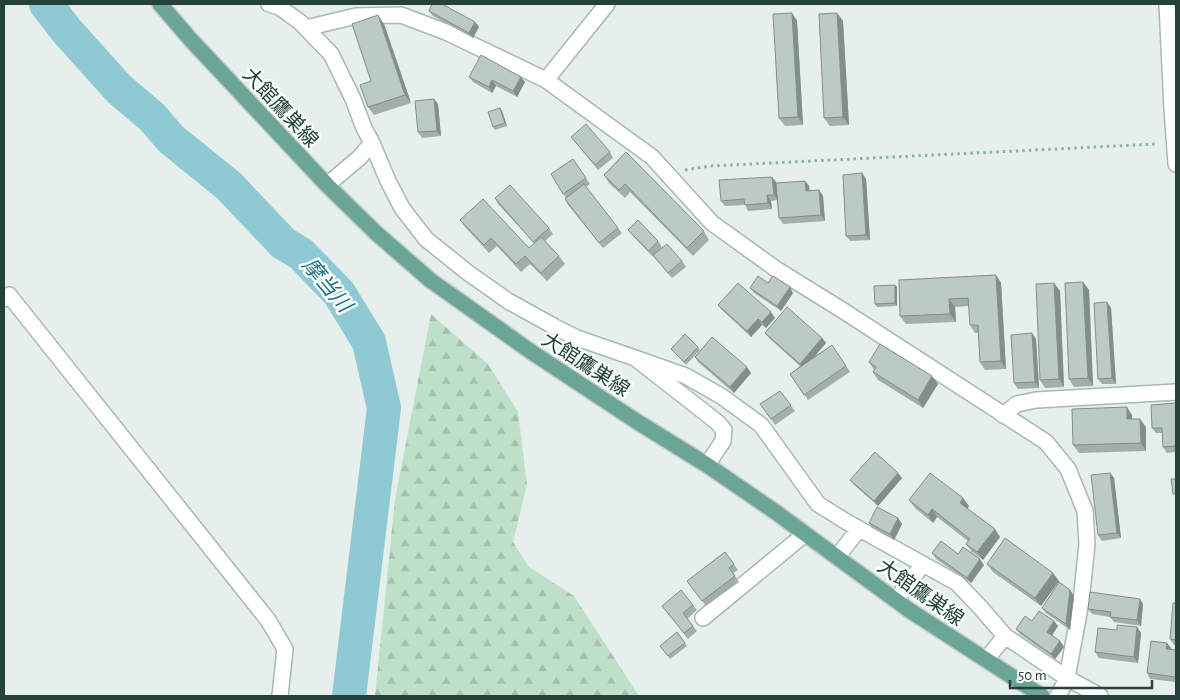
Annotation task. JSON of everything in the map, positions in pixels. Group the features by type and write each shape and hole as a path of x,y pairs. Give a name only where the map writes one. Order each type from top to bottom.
{"main road":[{"name":"大館鷹巣線","path":"160,4 190,40 327,185 374,232 430,280 530,351 707,465 774,511 896,600 1042,696"}],"street":[{"path":"269,4 279,7 306,28 331,54 353,99 388,181 402,208 426,239 467,272 516,305 555,327 577,338 686,376 721,396 761,425 818,504 844,521 957,583 1005,636 1067,678 1100,696"},
{"path":"546,80 607,4"},
{"path":"1167,4 1176,164"},
{"path":"306,28 356,16 401,15 446,32 546,80 652,156 712,224 776,269 1046,442 1068,469 1085,511 1087,544 1081,602 1067,678 1058,696"},
{"path":"327,185 359,158 372,143"},
{"path":"4,299 9,295 268,620 285,649 280,696"},
{"path":"635,358 717,422 724,430 723,441 707,465"},
{"path":"1003,415 1017,404 1036,400 1176,392"},
{"path":"837,557 859,529"},
{"path":"703,618 805,534"},
{"path":"896,600 923,564"},
{"path":"986,660 1005,636"}],"path":[{"path":"667,173 710,166 1175,143"}],"green space":[{"path":"431,314 488,364 518,412 527,485 513,542 529,567 574,596 639,696 375,696 395,499"}],"building":[{"path":"432,4 442,4 475,22 469,33 429,11"},
{"path":"792,13 798,117 779,118 773,14"},
{"path":"837,13 843,117 824,118 819,14"},
{"path":"378,15 405,95 368,107 360,85 371,81 352,24"},
{"path":"481,55 521,77 513,91 492,80 489,87 469,77"},
{"path":"434,99 437,131 418,132 415,101"},
{"path":"500,108 505,123 493,127 488,112"},
{"path":"586,124 610,152 595,165 571,137"},
{"path":"626,152 704,231 687,248 625,184 619,190 604,175"},
{"path":"573,159 586,178 563,194 551,174"},
{"path":"862,173 866,235 846,236 843,175"},
{"path":"772,177 774,195 767,195 768,203 745,205 744,199 721,201 719,180"},
{"path":"805,181 806,191 819,190 821,215 779,218 776,183"},
{"path":"584,184 618,228 599,243 565,199"},
{"path":"510,185 549,228 533,242 495,198"},
{"path":"483,199 529,248 541,237 559,256 541,273 525,256 516,264 491,238 484,245 460,220"},
{"path":"638,220 658,241 649,251 628,230"},
{"path":"667,244 682,261 668,273 653,255"},
{"path":"996,275 1001,361 980,362 978,325 970,325 968,298 949,299 950,314 900,316 899,280"},
{"path":"758,276 768,283 773,276 790,287 777,306 750,288"},
{"path":"1083,282 1088,378 1069,379 1065,283"},
{"path":"738,283 771,312 762,322 758,319 747,331 718,305"},
{"path":"1054,283 1059,379 1040,380 1036,284"},
{"path":"895,285 895,303 875,304 874,286"},
{"path":"1107,302 1112,378 1098,379 1094,303"},
{"path":"787,307 822,338 800,364 765,333"},
{"path":"1032,333 1035,382 1014,383 1011,335"},
{"path":"685,334 698,347 684,362 671,349"},
{"path":"712,337 747,367 730,387 695,357"},
{"path":"880,344 932,376 918,400 873,372 876,367 869,362"},
{"path":"832,345 846,366 804,395 790,374"},
{"path":"780,391 791,405 771,419 760,404"},
{"path":"1176,403 1176,446 1163,447 1162,428 1152,428 1151,405"},
{"path":"1127,407 1127,419 1140,419 1141,443 1073,445 1072,409"},
{"path":"875,452 898,473 874,501 850,480"},
{"path":"930,473 963,498 960,503 995,529 977,552 966,544 970,539 932,509 928,515 909,500"},
{"path":"1110,473 1117,533 1098,535 1091,475"},
{"path":"1171,479 1176,479 1176,494 1173,494"},
{"path":"877,507 898,518 890,534 869,523"},
{"path":"1005,538 1053,573 1035,598 987,564"},
{"path":"941,541 958,554 963,547 980,559 967,578 932,553"},
{"path":"725,552 734,564 729,568 735,576 702,601 687,581"},
{"path":"1059,582 1070,590 1066,624 1042,608"},
{"path":"681,590 693,605 683,613 693,626 684,633 662,606"},
{"path":"1090,592 1140,599 1137,620 1110,617 1111,612 1088,609"},
{"path":"1173,603 1176,603 1176,640 1170,639"},
{"path":"1039,611 1054,621 1047,632 1060,641 1051,654 1016,629 1025,616 1032,621"},
{"path":"1117,625 1137,627 1134,657 1095,652 1098,628 1117,630"},
{"path":"677,632 685,643 668,656 660,646"},
{"path":"1151,641 1167,643 1166,649 1176,650 1176,677 1147,673"}],"waterway":[{"name":"摩当川","path":"46,4 66,30 119,89 152,117 171,139 229,186 283,243 301,254 339,293 369,342 384,408 349,696"}]}
